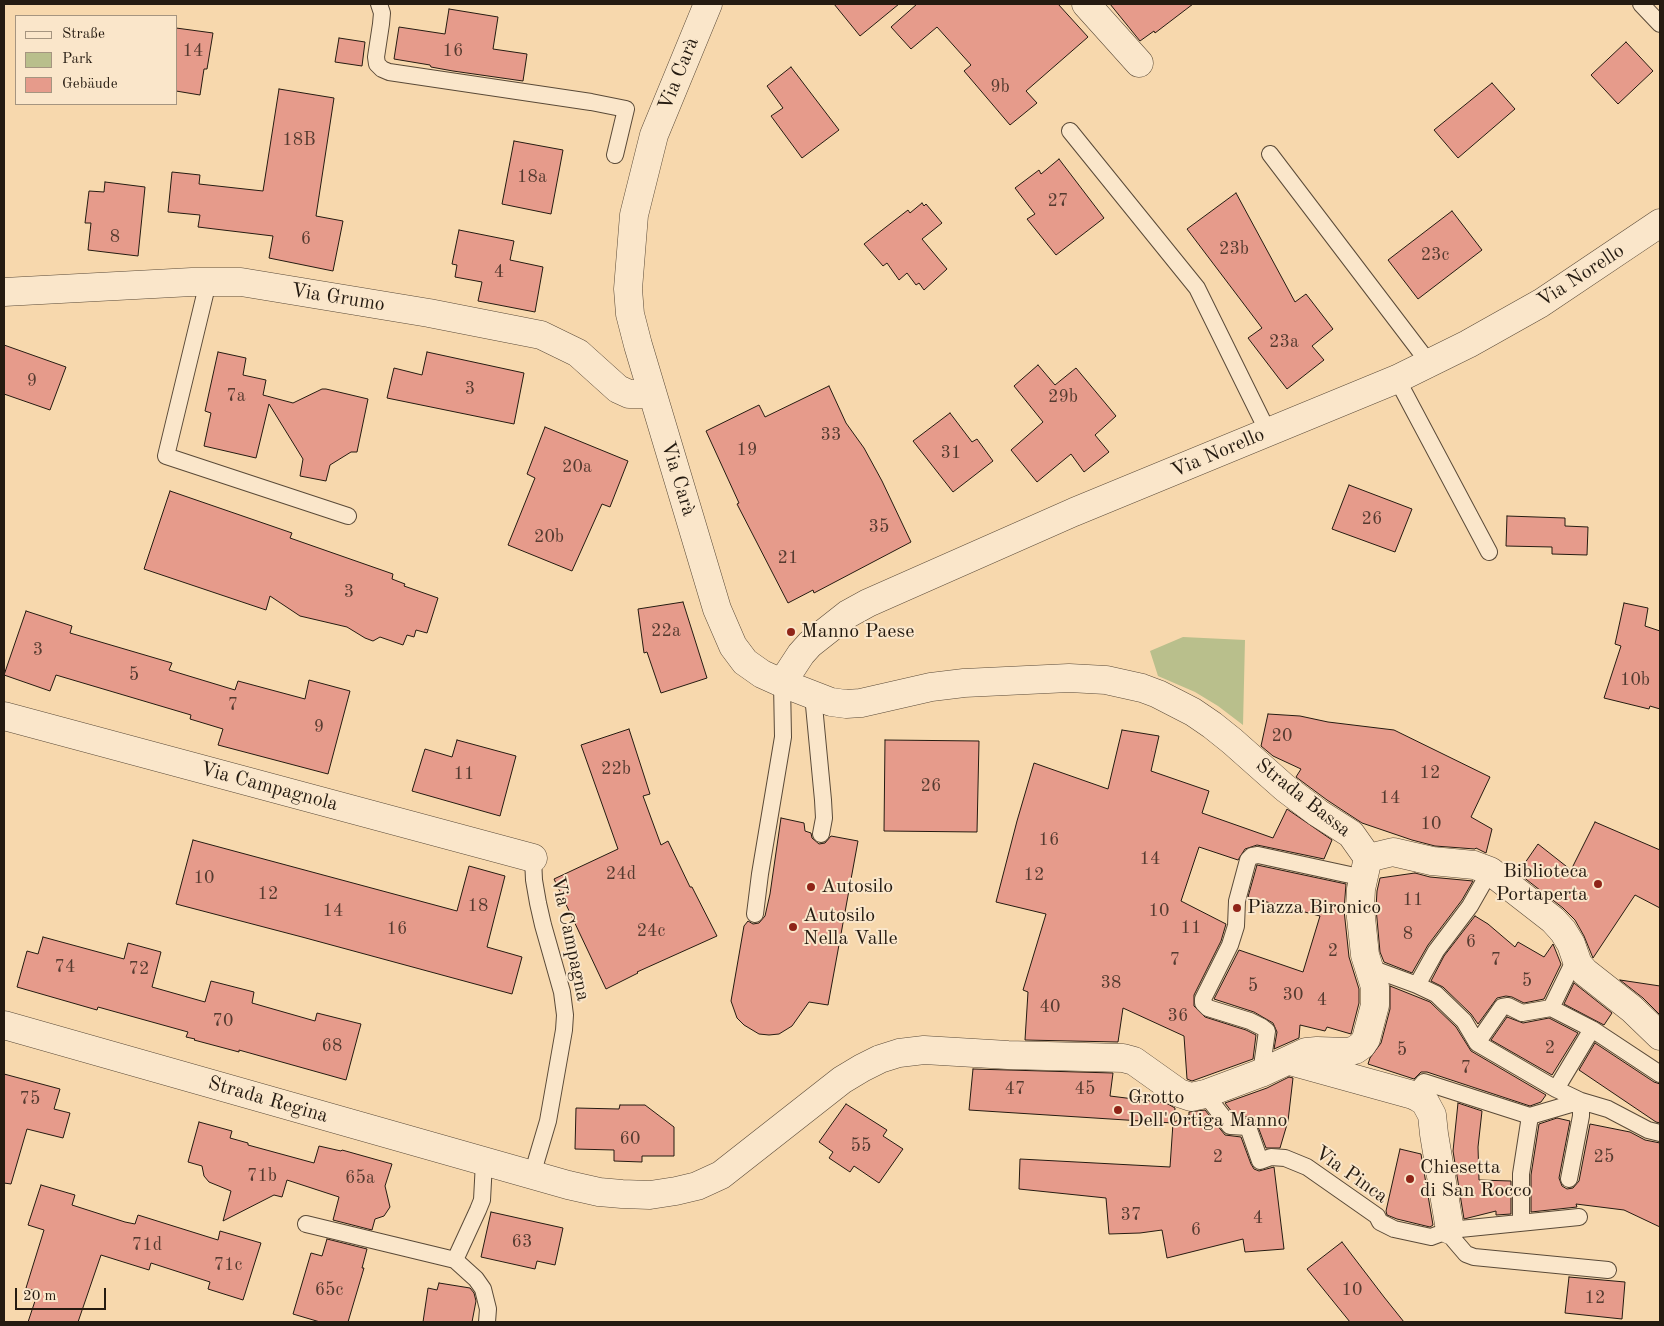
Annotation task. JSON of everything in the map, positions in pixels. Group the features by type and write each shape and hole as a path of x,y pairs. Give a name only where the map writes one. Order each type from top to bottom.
{"street":[{"name":"Via Carà","path":"708,4 654,135 634,215 628,298 634,330 651,390 717,609 733,646 745,662 762,674 831,702 846,704 861,703 939,686 1034,680"},
{"path":"1086,4 1139,63"},
{"name":"Via Norello","path":"782,683 810,644 848,614 868,603 1074,512 1397,379 1468,344 1541,303 1660,223"},
{"name":"Via Grumo","path":"4,292 242,282 429,313 541,335 578,353 618,389 629,394 641,394 651,390"},
{"name":"Strada Bassa","path":"1034,680 1069,678 1106,680 1142,688 1176,703 1212,725 1285,788 1318,813 1351,834 1366,868"},
{"name":"Via Campagnola","path":"4,716 533,858"},
{"path":"1205,1094 1261,1073 1306,1052 1351,1052 1362,1045 1366,1039 1375,1005 1375,987 1363,944 1360,908 1366,868 1393,852 1432,861 1474,865 1490,871 1553,920 1563,931 1578,964 1660,1036"},
{"name":"Strada Regina","path":"4,1025 484,1162 599,1192 622,1194 650,1195 676,1191 697,1186 720,1175 842,1080 880,1059 899,1053 924,1050 1008,1055 1124,1058 1134,1061 1179,1093 1191,1096 1205,1094"},
{"path":"1289,1060 1413,1095 1425,1102 1432,1115 1450,1230"}],"lane":[{"path":"379,4 382,13 382,24 376,57 377,64 382,69 389,72 626,109 615,155"},
{"path":"1641,4 1660,24"},
{"path":"1070,131 1197,288 1268,432"},
{"path":"1270,154 1429,363"},
{"path":"208,282 166,456 348,516"},
{"path":"1397,379 1489,552"},
{"path":"755,914 783,736 782,683"},
{"path":"813,695 823,800 824,818 821,834"},
{"path":"1261,1073 1267,1031 1262,1026 1250,1021 1208,1008 1203,1003 1203,998 1230,944 1236,926 1237,901 1248,860 1252,856 1258,855 1366,868"},
{"name":"Via Campagna","path":"532,1175 548,1120 565,1015 562,992 538,903 533,858"},
{"path":"1417,984 1436,951 1470,906 1490,871"},
{"path":"1551,1008 1576,957"},
{"path":"1368,967 1417,984 1436,994 1464,1021 1477,1043 1556,1089 1581,1101 1608,1109 1648,1130 1660,1134"},
{"path":"1477,1043 1502,1007 1508,1006 1522,1013 1551,1008 1592,1029 1660,1074"},
{"path":"1556,1089 1592,1029"},
{"path":"1413,1095 1424,1082 1530,1116 1581,1101"},
{"name":"Via Pinca","path":"1205,1094 1230,1126 1248,1127 1260,1161 1271,1157 1285,1158 1307,1167 1376,1216 1380,1222 1394,1229 1431,1237 1450,1230"},
{"path":"1569,1179 1581,1116 1581,1101"},
{"path":"1521,1222 1521,1174 1530,1116"},
{"path":"455,1260 482,1200 484,1162"},
{"path":"1578,1217 1450,1230 1454,1240 1466,1254 1474,1257 1608,1270"},
{"path":"306,1224 455,1260 472,1274 483,1288 488,1309 487,1322"}],"green space":[{"path":"1183,637 1245,640 1243,725 1195,692 1158,676 1150,651"}],"building":[{"path":"834,4 899,4 860,36"},
{"path":"917,4 1058,4 1088,37 1026,91 1037,103 1010,125 964,71 971,65 937,27 911,49 891,27"},
{"path":"1110,4 1193,4 1155,33 1154,31 1140,41"},
{"path":"449,9 498,17 493,49 527,54 523,81 453,71 394,59 399,27 445,34"},
{"path":"178,28 213,33 207,69 204,69 200,95 178,91"},
{"path":"339,38 365,42 362,66 335,62"},
{"path":"1626,42 1653,71 1618,104 1591,75"},
{"path":"791,67 839,130 802,158 771,116 783,108 767,86"},
{"path":"1492,83 1515,109 1458,158 1434,130"},
{"path":"279,89 334,98 316,216 343,221 333,271 269,258 273,236 198,227 200,215 168,212 172,172 200,175 199,184 263,191"},
{"path":"514,141 563,150 551,214 502,204"},
{"path":"1059,159 1104,218 1056,255 1027,219 1035,214 1015,188 1039,170 1041,174"},
{"path":"105,182 145,187 138,256 88,250 91,223 85,223 89,191 104,192"},
{"path":"1236,193 1295,302 1306,294 1333,329 1312,346 1324,360 1287,389 1248,338 1262,328 1187,229"},
{"path":"922,203 924,206 926,204 942,223 922,239 947,269 924,290 919,283 916,285 907,273 899,280 887,263 883,266 864,244 908,210 910,213"},
{"path":"1452,211 1482,250 1418,299 1388,260"},
{"path":"459,230 514,241 510,260 543,267 535,312 478,301 482,282 455,277 457,265 452,264"},
{"path":"4,345 66,367 50,410 4,394"},
{"path":"218,352 246,358 243,375 266,380 263,395 293,403 322,389 326,389 368,399 357,452 351,452 330,465 326,481 300,476 303,459 269,404 256,458 204,446 211,413 205,411"},
{"path":"427,352 524,373 514,424 387,398 394,368 422,375"},
{"path":"1038,365 1055,385 1076,368 1116,416 1095,435 1109,452 1084,472 1071,454 1037,482 1011,450 1043,422 1014,386"},
{"path":"829,386 846,423 864,448 882,481 911,542 814,593 813,590 788,603 737,504 739,503 706,431 759,405 765,417"},
{"path":"950,413 972,442 977,439 993,461 953,492 913,441"},
{"path":"545,427 628,461 610,507 602,504 572,571 508,545 535,478 527,474"},
{"path":"1349,485 1412,509 1395,552 1332,529"},
{"path":"170,491 292,533 290,538 393,574 392,579 405,584 404,586 438,598 427,633 416,630 414,637 407,635 403,645 380,637 373,641 347,627 300,616 270,596 266,610 144,569"},
{"path":"1507,516 1565,518 1565,526 1588,527 1587,555 1552,554 1552,547 1506,546"},
{"path":"683,602 707,678 661,693 647,652 644,653 638,609"},
{"path":"1624,603 1648,608 1645,626 1660,631 1660,709 1650,706 1649,709 1604,698 1621,646 1615,644"},
{"path":"26,611 72,626 70,633 172,663 169,670 235,690 238,681 305,699 309,680 350,691 328,774 218,745 223,729 190,719 191,715 56,675 50,691 4,675"},
{"path":"1268,714 1300,716 1328,722 1394,730 1490,777 1471,817 1492,829 1486,853 1476,848 1435,846 1362,823 1296,777 1301,769 1273,756 1261,746"},
{"path":"629,729 650,794 643,796 661,845 668,841 690,887 692,887 717,936 637,972 606,989 554,879 618,849 581,745"},
{"path":"1122,730 1159,736 1151,771 1209,791 1202,813 1273,838 1287,809 1332,840 1324,859 1257,845 1245,849 1238,860 1199,847 1181,901 1226,924 1221,941 1194,995 1194,1006 1205,1017 1256,1035 1253,1059 1192,1081 1187,1079 1184,1036 1123,1008 1118,1042 1025,1040 1028,992 1023,990 1046,914 996,902 1034,763 1108,789"},
{"path":"457,740 516,756 500,816 412,791 425,749 452,757"},
{"path":"885,740 979,741 977,832 884,831"},
{"name":"Autosilo Nella Valle","path":"781,818 804,823 805,831 811,833 812,838 819,844 825,843 831,836 858,841 828,1005 809,1002 792,1026 779,1034 769,1035 759,1034 744,1025 737,1018 731,1001 744,926 748,921 753,924 759,923 765,916"},
{"path":"1595,822 1660,850 1660,908 1635,895 1593,958 1575,920 1563,908 1518,873 1538,844 1571,870"},
{"path":"193,840 457,911 469,866 505,876 487,947 522,957 512,994 176,904"},
{"path":"1257,865 1346,884 1344,910 1349,957 1359,989 1359,1003 1351,1034 1327,1027 1325,1031 1300,1025 1299,1038 1274,1049 1277,1032 1273,1023 1254,1012 1214,999 1239,950 1303,972 1320,916 1248,897"},
{"path":"1415,873 1430,877 1473,881 1462,900 1428,945 1412,973 1384,962 1380,952 1376,908 1380,878"},
{"path":"1475,916 1488,924 1515,947 1518,942 1544,957 1553,944 1561,964 1544,999 1524,1003 1512,997 1497,998 1478,1024 1471,1014 1443,987 1431,981 1444,956"},
{"path":"43,937 124,959 128,943 161,952 152,987 205,1002 211,981 254,992 252,1003 315,1021 317,1013 361,1024 346,1080 239,1050 239,1052 194,1040 186,1037 188,1032 98,1007 97,1010 17,987 27,951 38,954"},
{"path":"1620,980 1660,986 1660,1015 1643,998"},
{"path":"1574,983 1612,1013 1604,1025 1564,1004"},
{"path":"1390,986 1430,1002 1456,1027 1471,1051 1546,1095 1541,1102 1530,1106 1427,1072 1421,1072 1414,1079 1368,1064 1381,1043 1390,1009"},
{"path":"1507,1017 1523,1023 1549,1018 1578,1033 1552,1075 1491,1040"},
{"path":"1595,1043 1654,1082 1660,1084 1660,1123 1579,1070"},
{"path":"973,1069 1113,1073 1110,1096 1166,1103 1175,1108 1174,1122 1189,1115 1189,1112 1205,1110 1225,1135 1241,1137 1254,1169 1259,1171 1274,1167 1284,1249 1245,1252 1243,1239 1167,1258 1162,1230 1109,1234 1106,1198 1019,1189 1020,1159 1170,1167 1173,1123 969,1110"},
{"path":"4,1074 60,1089 54,1109 70,1113 63,1138 27,1129 11,1184 4,1183"},
{"path":"1289,1077 1293,1078 1288,1121 1280,1148 1266,1148 1254,1119 1235,1116 1225,1103 1267,1088"},
{"path":"1458,1103 1482,1111 1478,1147 1479,1180 1511,1181 1511,1214 1496,1215 1496,1211 1464,1219 1453,1151"},
{"path":"846,1104 887,1130 883,1136 903,1149 879,1183 854,1166 850,1172 829,1158 833,1152 819,1142"},
{"path":"620,1105 645,1105 674,1127 674,1156 642,1156 642,1162 614,1161 614,1150 575,1149 576,1108 619,1109"},
{"path":"1557,1118 1570,1121 1559,1178 1562,1186 1567,1189 1573,1188 1579,1181 1590,1124 1630,1132 1645,1140 1660,1143 1660,1227 1624,1210 1576,1204 1577,1207 1531,1212 1531,1175 1539,1124"},
{"path":"199,1122 232,1131 230,1138 248,1143 248,1145 314,1163 319,1146 342,1150 392,1164 385,1186 390,1207 384,1216 375,1219 372,1230 333,1220 339,1197 287,1180 282,1197 274,1195 223,1221 231,1191 209,1182 204,1176 202,1166 188,1162"},
{"name":"Chiesetta di San Rocco","path":"1400,1149 1421,1154 1433,1225 1430,1227 1387,1215 1386,1211"},
{"path":"41,1185 75,1195 72,1205 125,1222 135,1224 138,1215 218,1240 220,1231 261,1243 243,1300 208,1289 210,1282 151,1263 149,1270 101,1255 78,1322 28,1322 38,1292 26,1288 44,1230 28,1225"},
{"path":"491,1212 563,1228 555,1265 537,1261 535,1269 481,1257"},
{"path":"327,1239 367,1249 362,1268 364,1268 348,1322 320,1322 293,1314 311,1253 322,1256"},
{"path":"1342,1242 1404,1322 1350,1322 1307,1269"},
{"path":"1569,1277 1625,1282 1622,1319 1565,1313"},
{"path":"439,1283 470,1288 474,1293 476,1301 472,1322 423,1322 428,1288 437,1290"}],"place":[{"name":"Manno Paese","path":"791,632"},
{"name":"Biblioteca Portaperta","path":"1598,884"},
{"name":"Autosilo","path":"811,887"},
{"name":"Piazza Bironico","path":"1237,908"},
{"name":"Autosilo Nella Valle","path":"793,927"},
{"name":"Grotto Dell'Ortiga Manno","path":"1118,1110"},
{"name":"Chiesetta di San Rocco","path":"1410,1179"}]}
